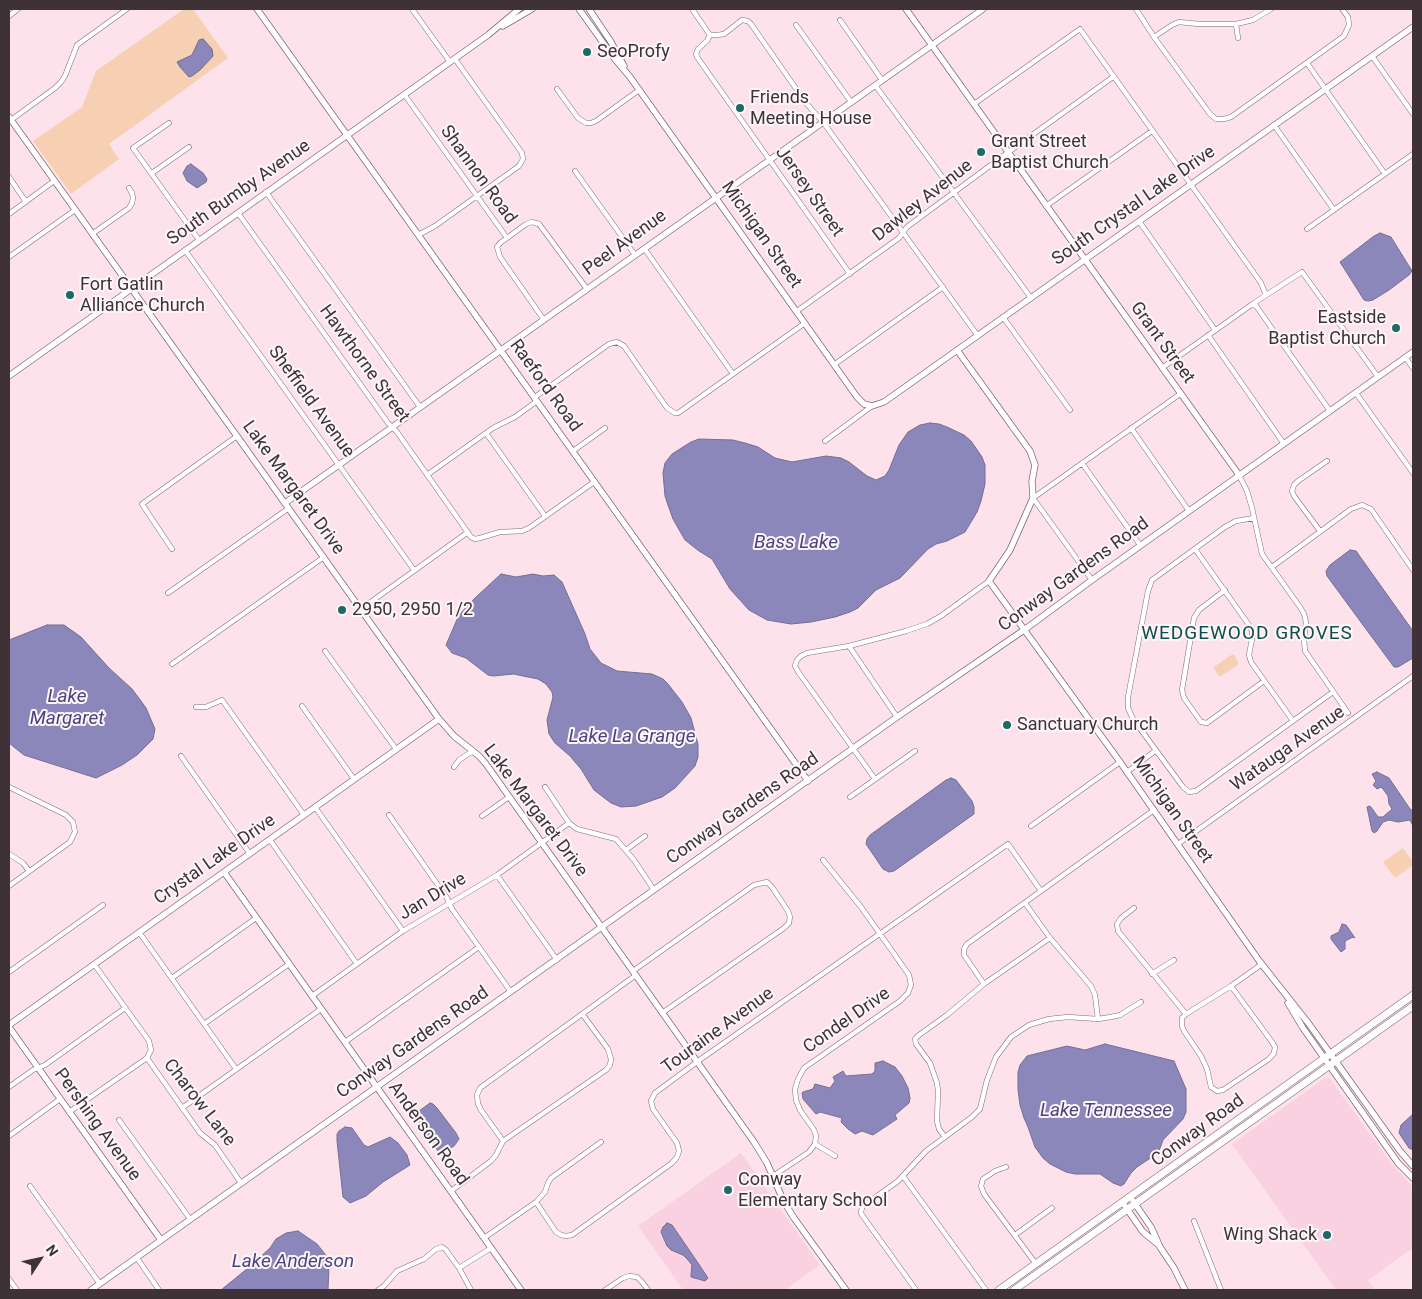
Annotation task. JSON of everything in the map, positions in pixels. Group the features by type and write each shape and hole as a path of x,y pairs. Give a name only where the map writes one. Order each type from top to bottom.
{"main road":[{"name":"Conway Road","path":"999,1290 1413,995"},
{"name":"Conway Road","path":"1014,1290 1413,1006"},
{"path":"1187,1168 1191,1160 1209,1145 1212,1139"}],"street":[{"path":"9,16 18,9"},
{"path":"10,118 55,88 65,76 77,45 127,9"},
{"name":"Raeford Road","path":"257,9 808,781"},
{"path":"412,9 453,60 522,153 523,159 519,166 436,226 418,235"},
{"name":"South Bumby Avenue","path":"9,376 488,35 519,9"},
{"name":"South Bumby Avenue","path":"488,35 532,9"},
{"name":"Michigan Street","path":"579,9 630,77 860,401 868,406 872,406"},
{"name":"Michigan Street","path":"588,9 611,42 630,77"},
{"path":"692,9 710,35 724,34 740,21 745,20 751,24 806,103 823,122 978,336"},
{"name":"Grant Street","path":"906,9 1239,475 1247,491 1262,554 1304,614 1306,622 1305,652 1348,713"},
{"name":"Peel Avenue","path":"287,506 339,465 420,407 983,9"},
{"path":"1136,9 1210,114 1216,118 1224,119 1231,117 1344,36 1349,25 1348,17 1342,9"},
{"path":"1154,37 1179,22 1236,24 1253,20 1271,9"},
{"path":"840,20 882,80"},
{"path":"1236,24 1238,38"},
{"path":"796,25 851,102"},
{"name":"South Crystal Lake Drive","path":"872,406 884,402 1413,27"},
{"path":"974,104 1080,29 1261,283 1266,295"},
{"name":"Jersey Street","path":"710,35 707,42 700,46 696,52 697,57 850,274"},
{"path":"1372,56 1413,114"},
{"path":"1307,63 1385,174"},
{"name":"Dawley Avenue","path":"797,311 899,238 907,227 1114,77"},
{"path":"875,85 1031,298"},
{"path":"557,89 581,122 586,123 596,120 639,90"},
{"name":"Shannon Road","path":"404,94 507,238 497,247 500,257 544,320"},
{"name":"Lake Margaret Drive","path":"10,118 439,719 454,736 486,764 761,1152 784,1202 846,1290"},
{"path":"169,123 133,148 199,240"},
{"path":"1274,125 1334,210"},
{"path":"1046,206 1152,131"},
{"path":"152,173 189,147"},
{"path":"1307,229 1413,154"},
{"path":"575,170 635,255"},
{"path":"9,177 26,202"},
{"path":"9,214 54,181"},
{"path":"92,234 129,208 134,198 129,188"},
{"path":"266,192 420,407"},
{"path":"9,257 75,210"},
{"name":"Hawthorne Street","path":"238,212 376,407 397,432 468,532"},
{"path":"1139,221 1215,330"},
{"path":"507,238 526,224 532,222 539,224 587,289"},
{"path":"644,248 733,374"},
{"name":"Sheffield Avenue","path":"185,250 414,570"},
{"path":"1162,368 1208,334 1302,272 1378,377"},
{"path":"835,364 943,287"},
{"path":"1254,303 1330,410"},
{"path":"1003,318 1070,410"},
{"path":"427,475 498,425 515,417 609,344 617,342 624,346 667,408 675,413 682,411 805,323"},
{"path":"1208,334 1284,444"},
{"path":"875,779 799,673 795,666 797,660 807,653 849,646 906,632 941,616 989,581 1010,550 1033,498 1032,481 1035,465 1030,451 957,350"},
{"name":"Conway Gardens Road","path":"90,1290 1024,630 1140,545 1413,352"},
{"path":"1405,357 1413,368"},
{"path":"1356,393 1413,473"},
{"path":"1033,498 1180,394"},
{"path":"825,441 872,406"},
{"path":"573,451 605,428"},
{"path":"1131,428 1189,510"},
{"path":"486,433 546,516"},
{"path":"172,549 142,504 238,436"},
{"path":"1320,531 1292,491 1298,481 1327,462"},
{"path":"1082,463 1140,545"},
{"path":"361,608 468,532 475,539 500,532 522,530 546,516 594,482"},
{"path":"1033,498 1092,580"},
{"path":"1272,567 1355,506 1362,505 1371,509 1413,570"},
{"path":"168,593 287,506"},
{"path":"1254,518 1236,521 1226,527 1152,580 1146,601 1128,697 1128,708 1155,752 1189,792 1196,791 1333,692"},
{"path":"1195,549 1252,631 1249,655 1251,662 1293,721"},
{"path":"172,664 324,557"},
{"name":"Michigan Street","path":"989,581 1277,984 1303,1028 1328,1056 1413,1166"},
{"path":"1225,590 1199,610 1194,618 1182,690 1184,698 1201,722 1207,723 1264,682"},
{"path":"849,646 897,718"},
{"path":"325,651 396,749"},
{"name":"Watauga Avenue","path":"1178,844 1413,676"},
{"path":"196,707 206,707 222,700 304,816"},
{"path":"302,706 354,779"},
{"name":"Crystal Lake Drive","path":"9,1026 439,719"},
{"path":"454,767 459,760 473,751"},
{"path":"850,797 916,751"},
{"path":"1127,772 1155,752"},
{"path":"181,756 250,854"},
{"path":"1031,826 1120,762"},
{"path":"9,787 66,815 73,822 75,832 70,842 9,886"},
{"path":"545,787 569,823 578,829 616,839 654,890"},
{"path":"482,816 509,797"},
{"path":"315,807 403,931"},
{"path":"984,984 964,955 967,944 1154,810"},
{"path":"389,815 511,992"},
{"name":"Jan Drive","path":"312,996 403,931 497,875 569,823"},
{"path":"626,850 645,836"},
{"path":"270,840 357,964"},
{"name":"Touraine Avenue","path":"536,1202 556,1232 566,1236 572,1235 672,1163 679,1151 677,1144 653,1109 651,1101 655,1094 1008,844 1041,891"},
{"path":"9,854 23,863 29,871"},
{"name":"Condel Drive","path":"815,1144 816,1136 814,1130 800,1110 796,1100 798,1079 804,1068 900,1001 908,993 911,985 909,975 850,892 823,860"},
{"name":"Anderson Road","path":"224,872 521,1290"},
{"path":"497,875 557,960"},
{"path":"503,1142 478,1104 477,1094 480,1088 583,1014 634,973 754,885 767,882 788,911 789,922 784,928 662,1013"},
{"path":"1025,902 1050,938 1091,986 1095,995 1098,1019"},
{"path":"9,972 103,905"},
{"path":"1134,908 1121,918 1117,924 1118,931 1186,1014"},
{"path":"172,978 256,918"},
{"path":"139,932 236,1069"},
{"path":"945,1137 937,1121 937,1083 930,1063 916,1044 915,1039 984,984 1050,938"},
{"path":"345,1042 479,947"},
{"path":"1152,974 1174,960"},
{"name":"Charow Lane","path":"94,964 151,1045 147,1058 200,1133 215,1145 241,1183"},
{"path":"204,1024 289,964"},
{"path":"1232,986 1272,1042 1274,1053 1269,1059 1223,1090 1217,1091 1211,1087 1207,1069 1182,1026 1182,1018 1262,964"},
{"path":"916,1290 862,1215 861,1210 864,1205 904,1176 926,1152 972,1118 980,1109 987,1080 996,1057 1011,1037 1029,1025 1049,1019 1068,1017 1098,1019 1120,1015 1141,1002"},
{"path":"9,1087 125,1008"},
{"path":"182,1108 321,1009"},
{"path":"451,1191 491,1161 503,1142 606,1070 610,1065 611,1059 608,1049 583,1014"},
{"name":"Pershing Avenue","path":"9,1026 161,1240"},
{"path":"69,1112 147,1058"},
{"name":"Michigan Street","path":"1333,1063 1398,1162 1413,1178"},
{"path":"9,1136 60,1099"},
{"path":"119,1120 190,1220"},
{"path":"484,1238 536,1202 545,1192 551,1178 601,1142"},
{"path":"773,1176 809,1152 815,1144 835,1156"},
{"path":"1006,1166 983,1179 981,1186 984,1194 1036,1264"},
{"path":"904,1176 986,1290"},
{"path":"30,1186 100,1284"},
{"path":"1131,1197 1151,1226 1160,1247 1174,1268 1185,1290"},
{"path":"1123,1203 1143,1232 1160,1247"},
{"path":"1015,1235 1052,1208"},
{"path":"1194,1221 1221,1290"},
{"path":"378,1290 397,1271 442,1247 459,1268 472,1290"},
{"path":"459,1268 491,1248"},
{"path":"137,1258 159,1290"},
{"path":"605,1290 629,1276 637,1277 648,1290"},
{"path":"9,1279 17,1290"}],"shaded area":[{"path":"184,9 193,9 228,58 109,144 119,159 71,194 33,141 82,107 96,71"},
{"path":"1231,655 1234,655 1238,665 1219,676 1214,667"},
{"path":"1403,848 1413,862 1413,865 1395,878 1383,862"},
{"path":"1325,1078 1330,1079 1391,1163 1413,1187 1413,1248 1368,1280 1375,1290 1336,1290 1232,1144"},
{"name":"Conway Elementary School","path":"741,1153 820,1265 785,1290 683,1290 638,1226"}],"water":[{"path":"203,39 212,49 213,56 200,70 189,77 177,62 192,55 199,40"},
{"path":"191,164 203,173 207,179 206,182 197,188 187,181 183,173 187,166"},
{"path":"1380,233 1391,237 1412,271 1389,290 1368,301 1364,300 1340,262"},
{"name":"Bass Lake","path":"939,424 964,435 971,441 982,457 985,465 985,484 977,512 965,532 928,549 900,578 876,590 858,608 835,617 791,624 767,620 749,610 730,589 712,559 685,540 673,519 665,496 663,473 665,463 672,454 699,439 733,440 758,447 775,458 792,462 826,456 841,458 876,480 885,476 889,470 899,445 908,432 920,425"},
{"path":"1350,550 1356,551 1413,631 1413,658 1398,667 1394,667 1327,576 1326,571 1330,565"},
{"name":"Lake La Grange","path":"501,574 516,577 533,574 543,576 554,575 562,582 590,649 601,663 617,671 652,674 663,679 668,684 682,702 691,718 698,744 698,757 695,766 675,788 662,797 636,806 621,807 611,803 594,790 581,769 555,743 549,734 547,720 553,697 546,684 538,679 514,674 488,675 466,658 452,653 446,645 459,615"},
{"name":"Lake Margaret","path":"47,625 64,625 81,637 109,668 132,689 146,708 155,729 153,739 137,755 96,778 24,755 9,743 9,640"},
{"path":"1377,772 1389,778 1413,811 1413,826 1410,820 1398,822 1389,820 1383,822 1374,833 1372,831 1367,807 1371,807 1378,817 1383,817 1392,809 1388,796 1383,789 1381,787 1377,789 1373,785 1376,781 1372,774"},
{"path":"951,778 956,780 972,801 974,814 894,871 889,872 883,869 866,844 867,839"},
{"path":"1342,924 1346,925 1355,938 1353,937 1345,941 1345,949 1341,952 1331,939 1331,936 1339,932"},
{"name":"Lake Tennessee","path":"1105,1044 1174,1061 1186,1089 1186,1112 1183,1119 1163,1140 1159,1151 1137,1167 1121,1186 1100,1174 1066,1172 1043,1158 1035,1147 1024,1118 1018,1090 1018,1072 1020,1065 1027,1056 1067,1046 1085,1050"},
{"path":"883,1061 895,1067 902,1076 908,1088 910,1098 909,1103 895,1115 897,1119 873,1135 862,1131 855,1134 841,1122 842,1118 820,1112 816,1114 803,1099 802,1093 813,1089 815,1084 830,1088 835,1081 833,1077 843,1071 846,1076 872,1074 875,1071 875,1063"},
{"path":"430,1103 437,1108 459,1139 454,1146 442,1153 428,1139 415,1117 415,1114"},
{"path":"1413,1114 1413,1150 1409,1148 1399,1133 1401,1125"},
{"path":"345,1127 352,1128 364,1145 368,1147 390,1137 398,1143 407,1155 410,1165 383,1182 366,1196 350,1203 343,1197 337,1141 337,1134"},
{"path":"667,1223 672,1225 708,1278 705,1281 691,1277 692,1265 683,1255 671,1250 667,1246 661,1232"},
{"name":"Lake Anderson","path":"298,1231 317,1244 325,1254 329,1266 328,1290 221,1290 270,1248 276,1239 286,1233"}],"place":[{"name":"SeoProfy","path":"587,52"},
{"name":"Friends Meeting House","path":"740,108"},
{"name":"Grant Street Baptist Church","path":"981,152"},
{"name":"Fort Gatlin Alliance Church","path":"70,295"},
{"name":"Eastside Baptist Church","path":"1396,328"},
{"name":"2950, 2950 1/2","path":"342,610"},
{"name":"Sanctuary Church","path":"1007,725"},
{"name":"Conway Elementary School","path":"728,1190"},
{"name":"Wing Shack","path":"1327,1235"}],"district":[{"name":"WEDGEWOOD GROVES","path":"1247,634"}]}
